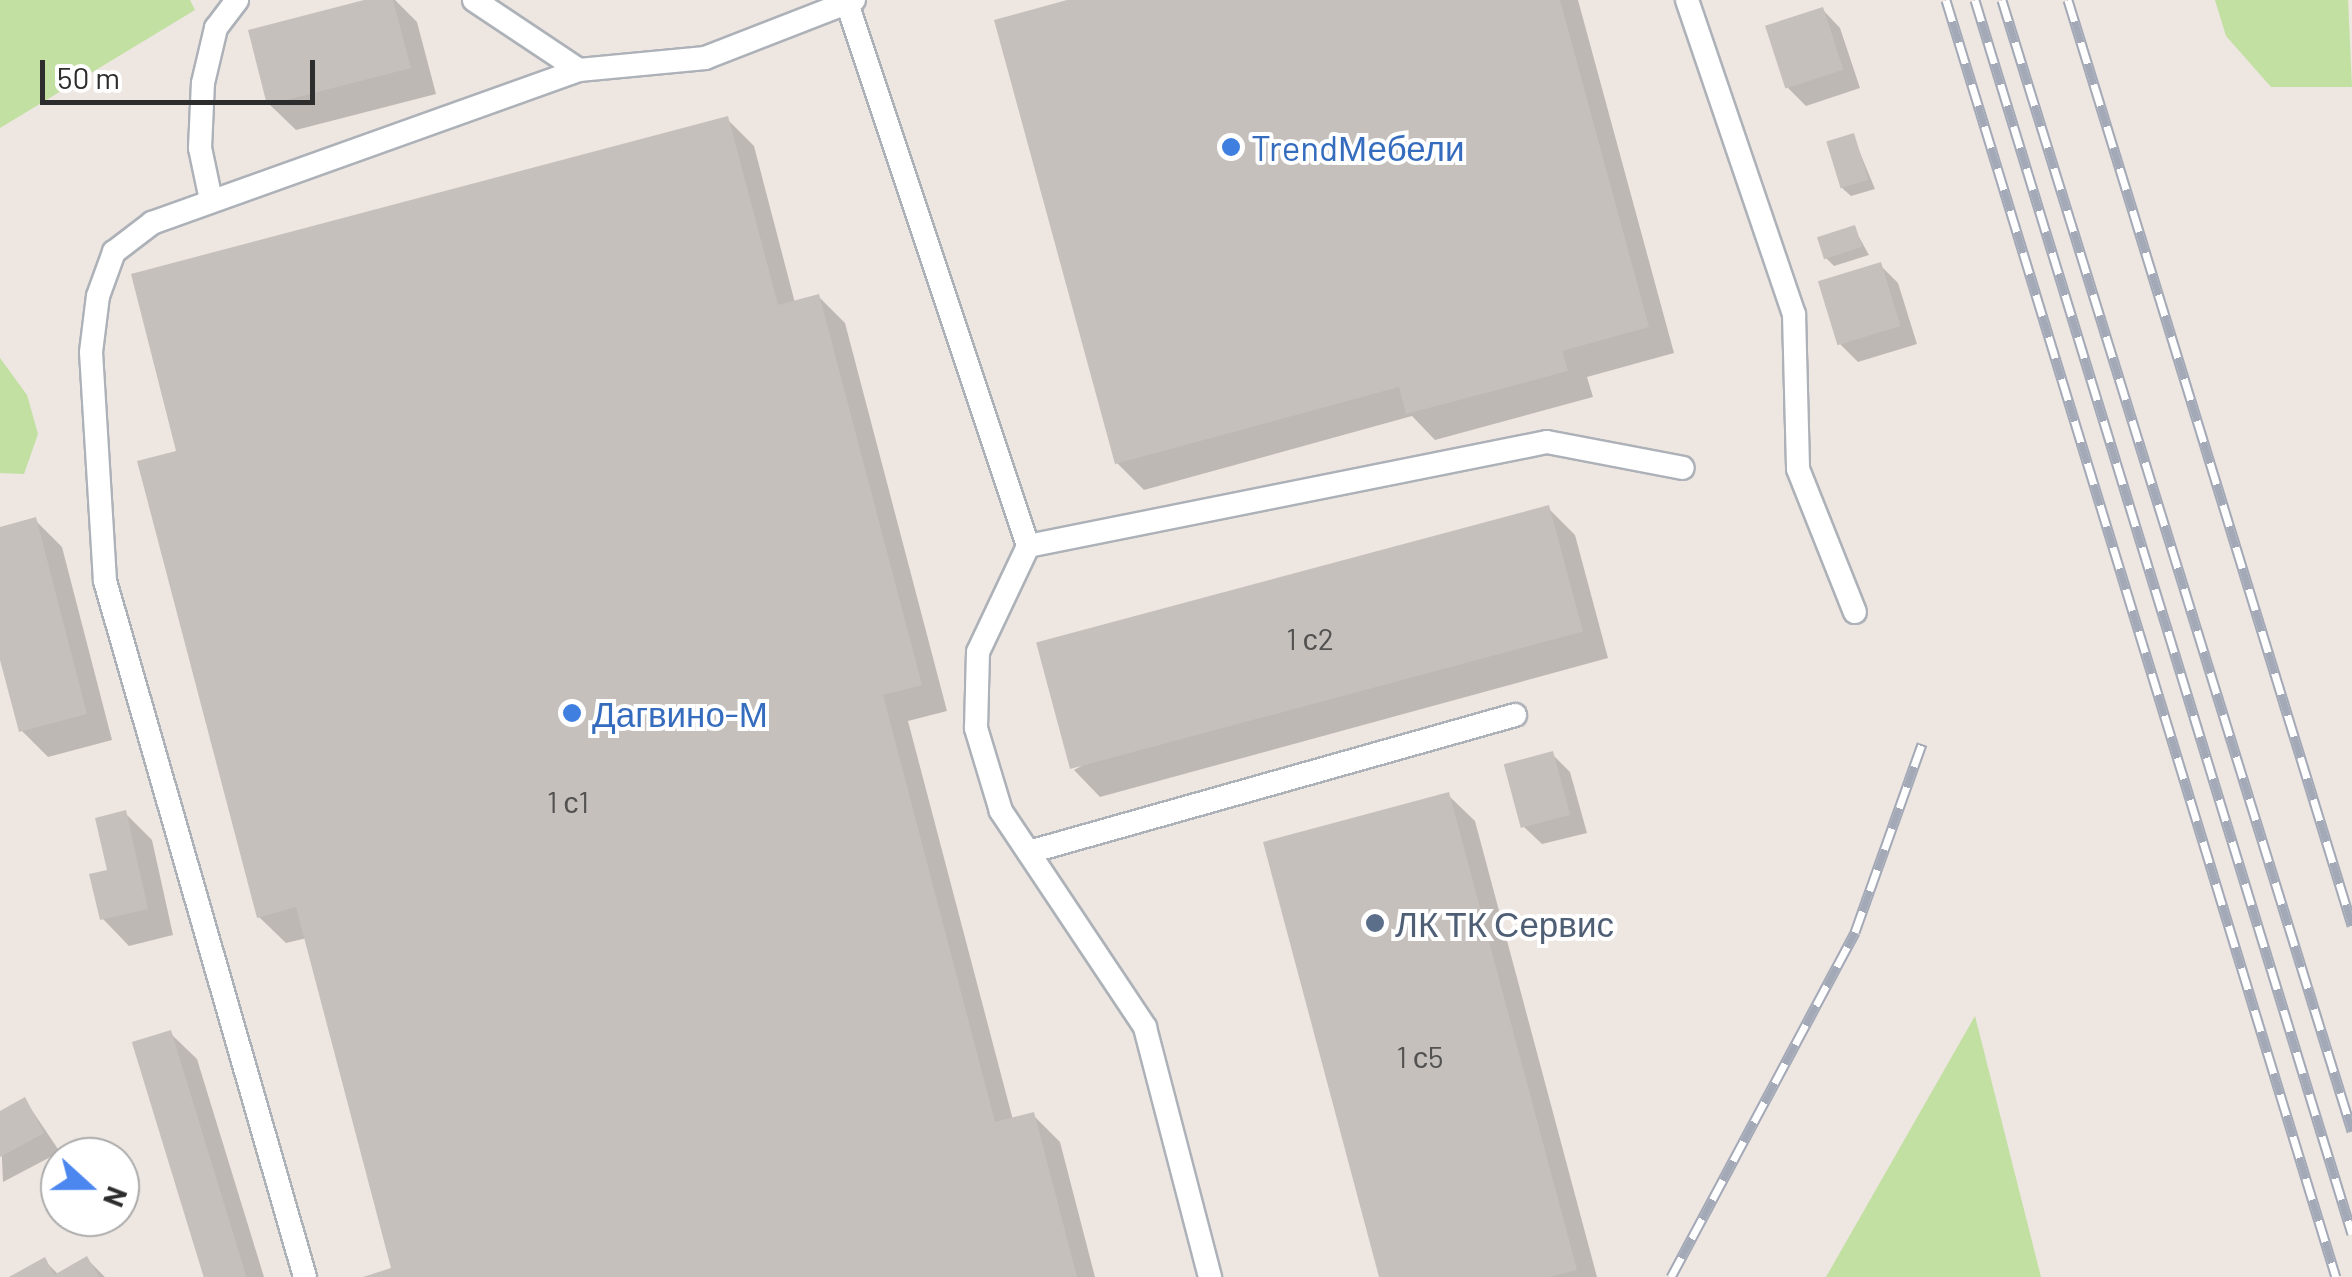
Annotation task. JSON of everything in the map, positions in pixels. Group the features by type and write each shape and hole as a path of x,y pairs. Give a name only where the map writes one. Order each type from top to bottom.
{"lane":[{"path":"211,200 200,148 204,83 216,28 236,0"},
{"path":"474,0 579,70"},
{"path":"1687,0 1794,314 1798,469 1855,612"},
{"path":"304,1277 105,582 91,352 98,296 114,252 152,223 579,70 705,58 850,1 1028,546 978,652 976,728 1001,811 1144,1026 1210,1277"},
{"path":"1028,546 1547,442 1682,468"},
{"path":"1030,852 1515,714"}],"green space":[{"path":"0,0 190,0 195,10 0,128"},
{"path":"2215,0 2348,0 2352,87 2271,87 2226,36"},
{"path":"0,358 27,395 38,434 24,474 0,473"},
{"path":"1975,1016 2041,1277 1826,1277"}],"building":[{"path":"364,0 393,0 411,68 267,105 248,30"},
{"path":"1067,0 1560,0 1649,327 1562,351 1568,371 1406,414 1399,387 1115,464 994,20"},
{"path":"1823,7 1843,70 1785,89 1765,26"},
{"path":"728,116 778,305 819,294 922,685 883,695 995,1122 1034,1112 1077,1277 363,1277 391,1268 296,907 257,918 137,461 176,451 131,274"},
{"path":"1854,133 1868,180 1841,188 1826,141"},
{"path":"1855,225 1862,247 1824,259 1817,237"},
{"path":"1881,262 1901,326 1837,345 1818,281"},
{"path":"1549,505 1583,632 1070,769 1036,642"},
{"path":"36,517 87,714 19,732 0,660 0,527"},
{"path":"1553,751 1570,815 1521,828 1504,764"},
{"path":"1449,792 1577,1270 1550,1277 1379,1277 1263,842"},
{"path":"126,810 148,909 100,920 89,874 107,870 95,818"},
{"path":"171,1030 246,1277 204,1277 132,1042"},
{"path":"25,1097 44,1133 0,1157 0,1111"},
{"path":"87,1256 99,1277 9,1277 45,1257 54,1275"}],"railway":[{"path":"1946,0 2336,1277"},
{"path":"1975,0 2352,1234"},
{"path":"2002,0 2352,1131"},
{"path":"2068,0 2352,925"},
{"path":"1671,1277 1855,932 1922,744"}],"place":[{"name":"TrendМебели","path":"1231,147"},
{"name":"Дагвино-М","path":"572,713"},
{"name":"ЛК ТК Сервис","path":"1375,923"}]}
